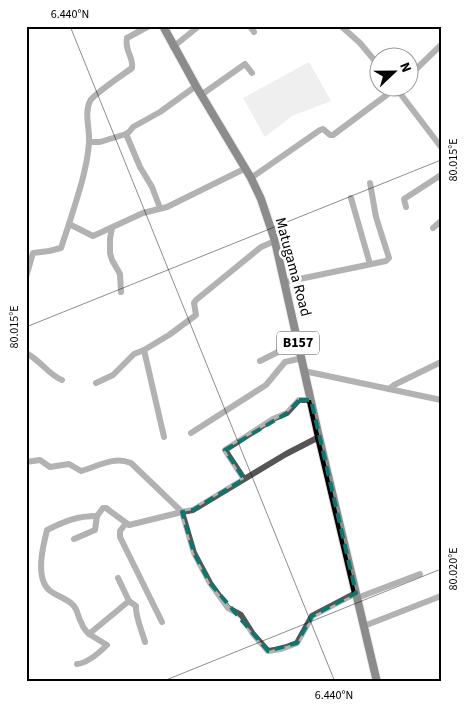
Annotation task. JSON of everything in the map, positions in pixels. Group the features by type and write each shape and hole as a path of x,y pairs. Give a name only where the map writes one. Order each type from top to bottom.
{"main road":[{"name":"Matugama Road","path":"162,26 252,178 275,241 318,438 377,682"}],"street":[{"path":"26,276 34,253 61,248 80,186 89,142 88,108 91,99 132,68 133,63 125,46 127,38 149,26"},
{"path":"173,47 199,26"},
{"path":"341,26 370,55"},
{"path":"420,65 441,45"},
{"path":"201,94 245,64 252,73"},
{"path":"89,142 100,142 126,134 133,127 160,112 196,86"},
{"path":"252,178 320,130 334,135 383,98"},
{"path":"404,98 441,147"},
{"path":"126,134 160,208"},
{"path":"69,224 93,236 143,213 167,207 246,168"},
{"path":"406,207 404,198 441,175"},
{"path":"285,282 386,261 389,258 376,217 370,183"},
{"path":"351,198 370,264"},
{"path":"433,228 441,221"},
{"path":"112,228 110,253 120,274 121,292"},
{"path":"96,383 113,375 134,354 169,335 196,315 194,303 196,300 261,247 275,241"},
{"path":"260,361 298,342"},
{"path":"144,350 164,437"},
{"path":"26,353 37,359 55,378 62,380"},
{"path":"191,433 266,385 285,362 302,358"},
{"path":"390,390 394,385 441,362"},
{"path":"304,371 441,400"},
{"path":"244,479 225,450 273,419 287,413 299,400 311,400"},
{"path":"74,539 95,530 97,516 101,509 106,508 129,525 193,510 286,454 318,438"},
{"path":"26,462 40,460 50,467 69,464 81,471 114,460 123,460 131,463 182,512 194,553 210,583 228,608 242,615 253,634 268,651 281,649 297,642 312,616 356,595 420,574"},
{"path":"77,664 94,656 107,645 89,634 81,623 78,610 70,601 47,589 42,578 41,554 47,530 81,516 97,516"},
{"path":"126,524 120,531 120,537 162,622"},
{"path":"118,578 129,601 136,606 135,612 145,642"},
{"path":"364,626 441,596"},
{"path":"89,634 129,601"}],"highlighted area":[{"path":"299,400 311,400 356,593 312,616 297,643 268,651 210,583 194,553 182,512 193,510 244,479 225,450 287,413"}],"shaded area":[{"path":"309,62 331,101 292,116 265,137 243,98"}]}
